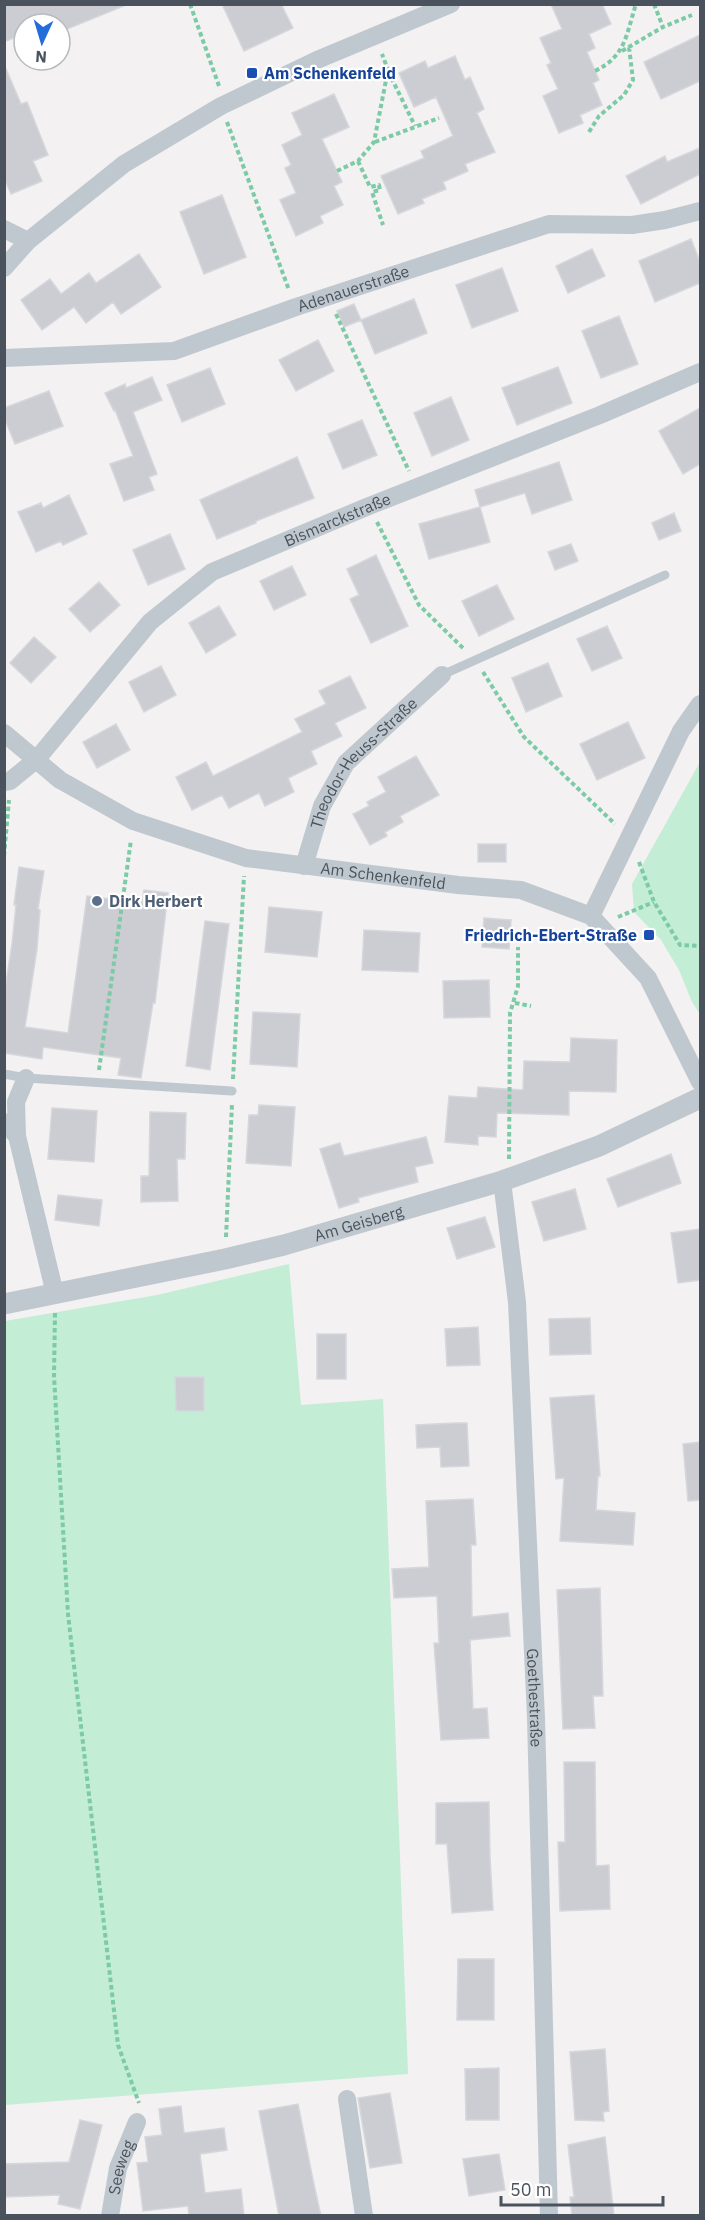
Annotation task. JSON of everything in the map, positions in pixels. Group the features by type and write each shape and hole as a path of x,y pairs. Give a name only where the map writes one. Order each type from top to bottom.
{"street":[{"path":"4,268 28,241 124,164 221,106 317,60 451,4"},
{"name":"Adenauerstraße","path":"4,358 174,351 296,307 549,224 632,225 700,211"},
{"path":"4,230 28,241"},
{"name":"Bismarckstraße","path":"7,782 37,759 150,622 212,572 369,506 600,415 700,372"},
{"name":"Theodor-Heuss-Straße","path":"304,866 322,806 346,763 442,675"},
{"path":"595,920 629,838 681,731 700,704"},
{"name":"Am Schenkenfeld","path":"4,733 60,780 133,821 246,858 458,885 521,890 595,920 648,978 700,1082"},
{"path":"26,1078 16,1102 17,1136 55,1294"},
{"name":"Am Geisberg","path":"4,1304 284,1245 505,1180 598,1146 700,1098"},
{"path":"4,1122 17,1136"},
{"name":"Goethestraße","path":"505,1180 518,1314 536,1718 549,2216"},
{"path":"346,2099 364,2216"},
{"name":"Seeweg","path":"110,2216 117,2168 137,2122"}],"lane":[{"path":"442,675 665,575"},
{"path":"4,1074 26,1078 232,1091"}],"path":[{"path":"190,4 216,78"},
{"path":"621,51 636,4"},
{"path":"654,4 663,27"},
{"path":"596,71 608,65 621,51 663,27 692,15"},
{"path":"375,36 388,70 415,126"},
{"path":"589,132 599,116 624,95 633,80 629,47"},
{"path":"374,142 388,70"},
{"path":"337,171 358,161 374,142 439,117"},
{"path":"231,132 288,286"},
{"path":"358,161 370,187 379,185 380,190 372,192 382,225"},
{"path":"335,313 405,463"},
{"path":"381,529 419,605 448,634"},
{"path":"483,671 524,737 629,838 654,902 680,945 700,946"},
{"path":"4,856 7,782"},
{"path":"100,1065 133,821"},
{"path":"236,1044 238,955 244,884"},
{"path":"595,920 654,902"},
{"path":"505,1180 510,1013 515,1003 518,986 518,947"},
{"path":"515,1003 531,1006"},
{"path":"225,1259 231,1127"},
{"path":"55,1294 54,1376 68,1614 118,2045 139,2102 137,2122"}],"green space":[{"path":"700,762 700,1014 692,1002 679,970 661,940 634,912 632,884"},
{"path":"289,1264 301,1405 383,1399 408,2074 5,2105 5,1321 157,1295"}],"building":[{"path":"4,4 126,4 72,27 72,12 12,12 12,39 4,42"},
{"path":"222,4 281,4 293,28 244,51"},
{"path":"551,4 602,4 611,24 589,34 595,48 587,52 599,80 593,83 602,105 580,115 583,123 559,133 543,96 558,89 547,65 551,63 540,38 562,29"},
{"path":"700,35 700,81 661,99 644,62"},
{"path":"455,56 465,80 470,77 484,109 477,113 495,152 465,164 468,171 443,182 446,189 422,199 424,203 398,214 381,176 424,158 421,151 453,136 436,97 414,107 399,73 425,61 428,68"},
{"path":"4,64 21,104 27,102 48,155 33,161 42,181 11,194 4,178"},
{"path":"334,94 349,127 322,139 342,182 334,186 343,205 320,216 323,223 296,236 280,200 296,193 285,168 291,165 282,145 302,135 292,113"},
{"path":"700,148 700,174 641,204 626,176 665,156 667,162"},
{"path":"222,195 246,257 204,274 180,212"},
{"path":"691,239 700,262 700,283 655,302 639,261"},
{"path":"592,249 605,276 568,293 556,266"},
{"path":"139,254 161,287 121,314 113,302 86,323 74,307 42,330 21,300 50,279 61,294 89,273 96,283"},
{"path":"502,268 518,311 472,328 456,285"},
{"path":"414,299 427,333 375,354 361,320"},
{"path":"354,304 361,320 344,327 337,311"},
{"path":"619,316 638,364 601,378 582,331"},
{"path":"318,340 334,371 296,391 279,360"},
{"path":"558,367 572,403 517,425 502,388"},
{"path":"210,368 225,404 182,422 167,385"},
{"path":"152,377 162,400 133,412 157,474 149,477 154,490 124,501 110,464 133,456 115,410 105,393 125,384 126,388"},
{"path":"49,391 63,426 15,444 4,417 4,408"},
{"path":"451,397 469,440 432,456 414,413"},
{"path":"700,408 700,464 683,474 659,431"},
{"path":"362,420 377,455 343,469 328,434"},
{"path":"297,457 314,498 217,539 200,500"},
{"path":"559,462 572,500 532,514 525,493 480,507 475,490"},
{"path":"69,495 87,534 63,545 61,541 36,552 18,512 41,503 43,508"},
{"path":"480,507 490,542 429,559 419,524"},
{"path":"674,513 681,531 659,540 652,523"},
{"path":"170,534 185,569 148,585 133,550"},
{"path":"571,544 578,561 555,570 548,552"},
{"path":"376,555 408,626 371,643 350,599 359,595 347,569"},
{"path":"292,566 306,595 274,610 260,581"},
{"path":"99,582 120,605 90,632 69,609"},
{"path":"497,585 514,619 479,636 462,601"},
{"path":"219,606 236,635 206,653 189,623"},
{"path":"607,626 622,658 592,671 577,639"},
{"path":"34,637 56,657 31,683 10,663"},
{"path":"548,663 562,696 526,712 512,678"},
{"path":"161,666 176,695 144,712 129,682"},
{"path":"350,676 366,708 335,723 342,736 311,751 317,764 288,778 294,792 265,806 259,793 229,808 222,795 192,810 176,777 206,762 213,776 302,732 295,719 326,704 319,691"},
{"path":"628,722 645,758 597,780 580,744"},
{"path":"116,724 130,750 97,768 83,742"},
{"path":"416,756 439,795 400,816 403,822 385,832 387,836 370,845 353,814 369,806 367,802 386,792 378,777"},
{"path":"478,844 506,844 506,862 478,862"},
{"path":"19,867 44,871 38,909 40,910 37,949 25,1027 68,1033 87,896 142,903 144,890 168,893 155,1003 153,1003 141,1078 118,1075 121,1058 43,1047 42,1059 4,1053 4,995 12,944"},
{"path":"269,907 322,912 317,957 265,952"},
{"path":"484,918 511,920 509,949 482,947"},
{"path":"205,921 229,924 210,1070 186,1066"},
{"path":"364,930 420,933 418,972 362,970"},
{"path":"489,980 490,1017 444,1018 443,981"},
{"path":"253,1012 300,1014 297,1067 250,1064"},
{"path":"571,1038 617,1040 616,1092 569,1091 569,1115 497,1113 496,1137 478,1136 478,1145 445,1142 449,1096 477,1098 478,1087 523,1090 524,1061 570,1062"},
{"path":"259,1105 295,1107 291,1166 246,1163 249,1115 258,1115"},
{"path":"52,1108 97,1111 94,1162 48,1159"},
{"path":"150,1112 186,1113 185,1159 177,1159 178,1201 141,1202 141,1176 149,1176"},
{"path":"426,1137 433,1163 415,1167 418,1182 358,1198 359,1202 339,1208 320,1149 340,1143 344,1156"},
{"path":"671,1154 681,1183 618,1207 607,1179"},
{"path":"575,1189 586,1229 544,1241 532,1202"},
{"path":"58,1195 102,1200 99,1226 55,1220"},
{"path":"485,1217 495,1247 457,1259 447,1228"},
{"path":"700,1229 700,1280 678,1283 671,1233"},
{"path":"590,1318 591,1354 550,1355 549,1319"},
{"path":"478,1327 480,1365 447,1366 445,1329"},
{"path":"317,1334 346,1334 346,1379 317,1379"},
{"path":"175,1377 204,1377 204,1411 176,1411"},
{"path":"594,1395 600,1476 598,1476 596,1510 635,1513 633,1545 560,1541 564,1478 556,1479 550,1398"},
{"path":"467,1423 469,1466 441,1467 440,1447 417,1448 416,1425"},
{"path":"700,1442 700,1500 688,1501 683,1444"},
{"path":"473,1499 476,1545 471,1545 472,1617 508,1613 510,1636 470,1640 473,1709 487,1708 489,1738 441,1740 434,1643 439,1643 437,1596 394,1598 392,1569 429,1567 426,1501"},
{"path":"600,1588 603,1696 593,1696 595,1728 563,1729 557,1590"},
{"path":"564,1762 595,1762 596,1866 609,1865 610,1909 560,1911 558,1842 565,1842"},
{"path":"489,1802 493,1910 452,1913 447,1844 436,1844 436,1803"},
{"path":"458,1959 494,1959 494,2020 457,2020"},
{"path":"605,2049 609,2111 603,2112 604,2121 575,2120 570,2052"},
{"path":"499,2068 499,2120 466,2120 465,2069"},
{"path":"390,2093 402,2163 370,2168 358,2098"},
{"path":"298,2104 321,2216 279,2216 259,2111"},
{"path":"181,2106 184,2133 224,2128 227,2150 200,2154 205,2193 241,2189 244,2216 189,2216 188,2206 143,2211 137,2163 148,2162 145,2137 162,2135 159,2109"},
{"path":"80,2120 102,2125 80,2209 58,2204 60,2195 4,2197 4,2164 69,2162"},
{"path":"605,2137 614,2216 572,2216 570,2197 574,2197 568,2145"},
{"path":"499,2154 505,2190 469,2196 463,2159"}],"place":[{"name":"Am Schenkenfeld","path":"252,73"},
{"name":"Dirk Herbert","path":"97,901"},
{"name":"Friedrich-Ebert-Straße","path":"649,935"}]}
